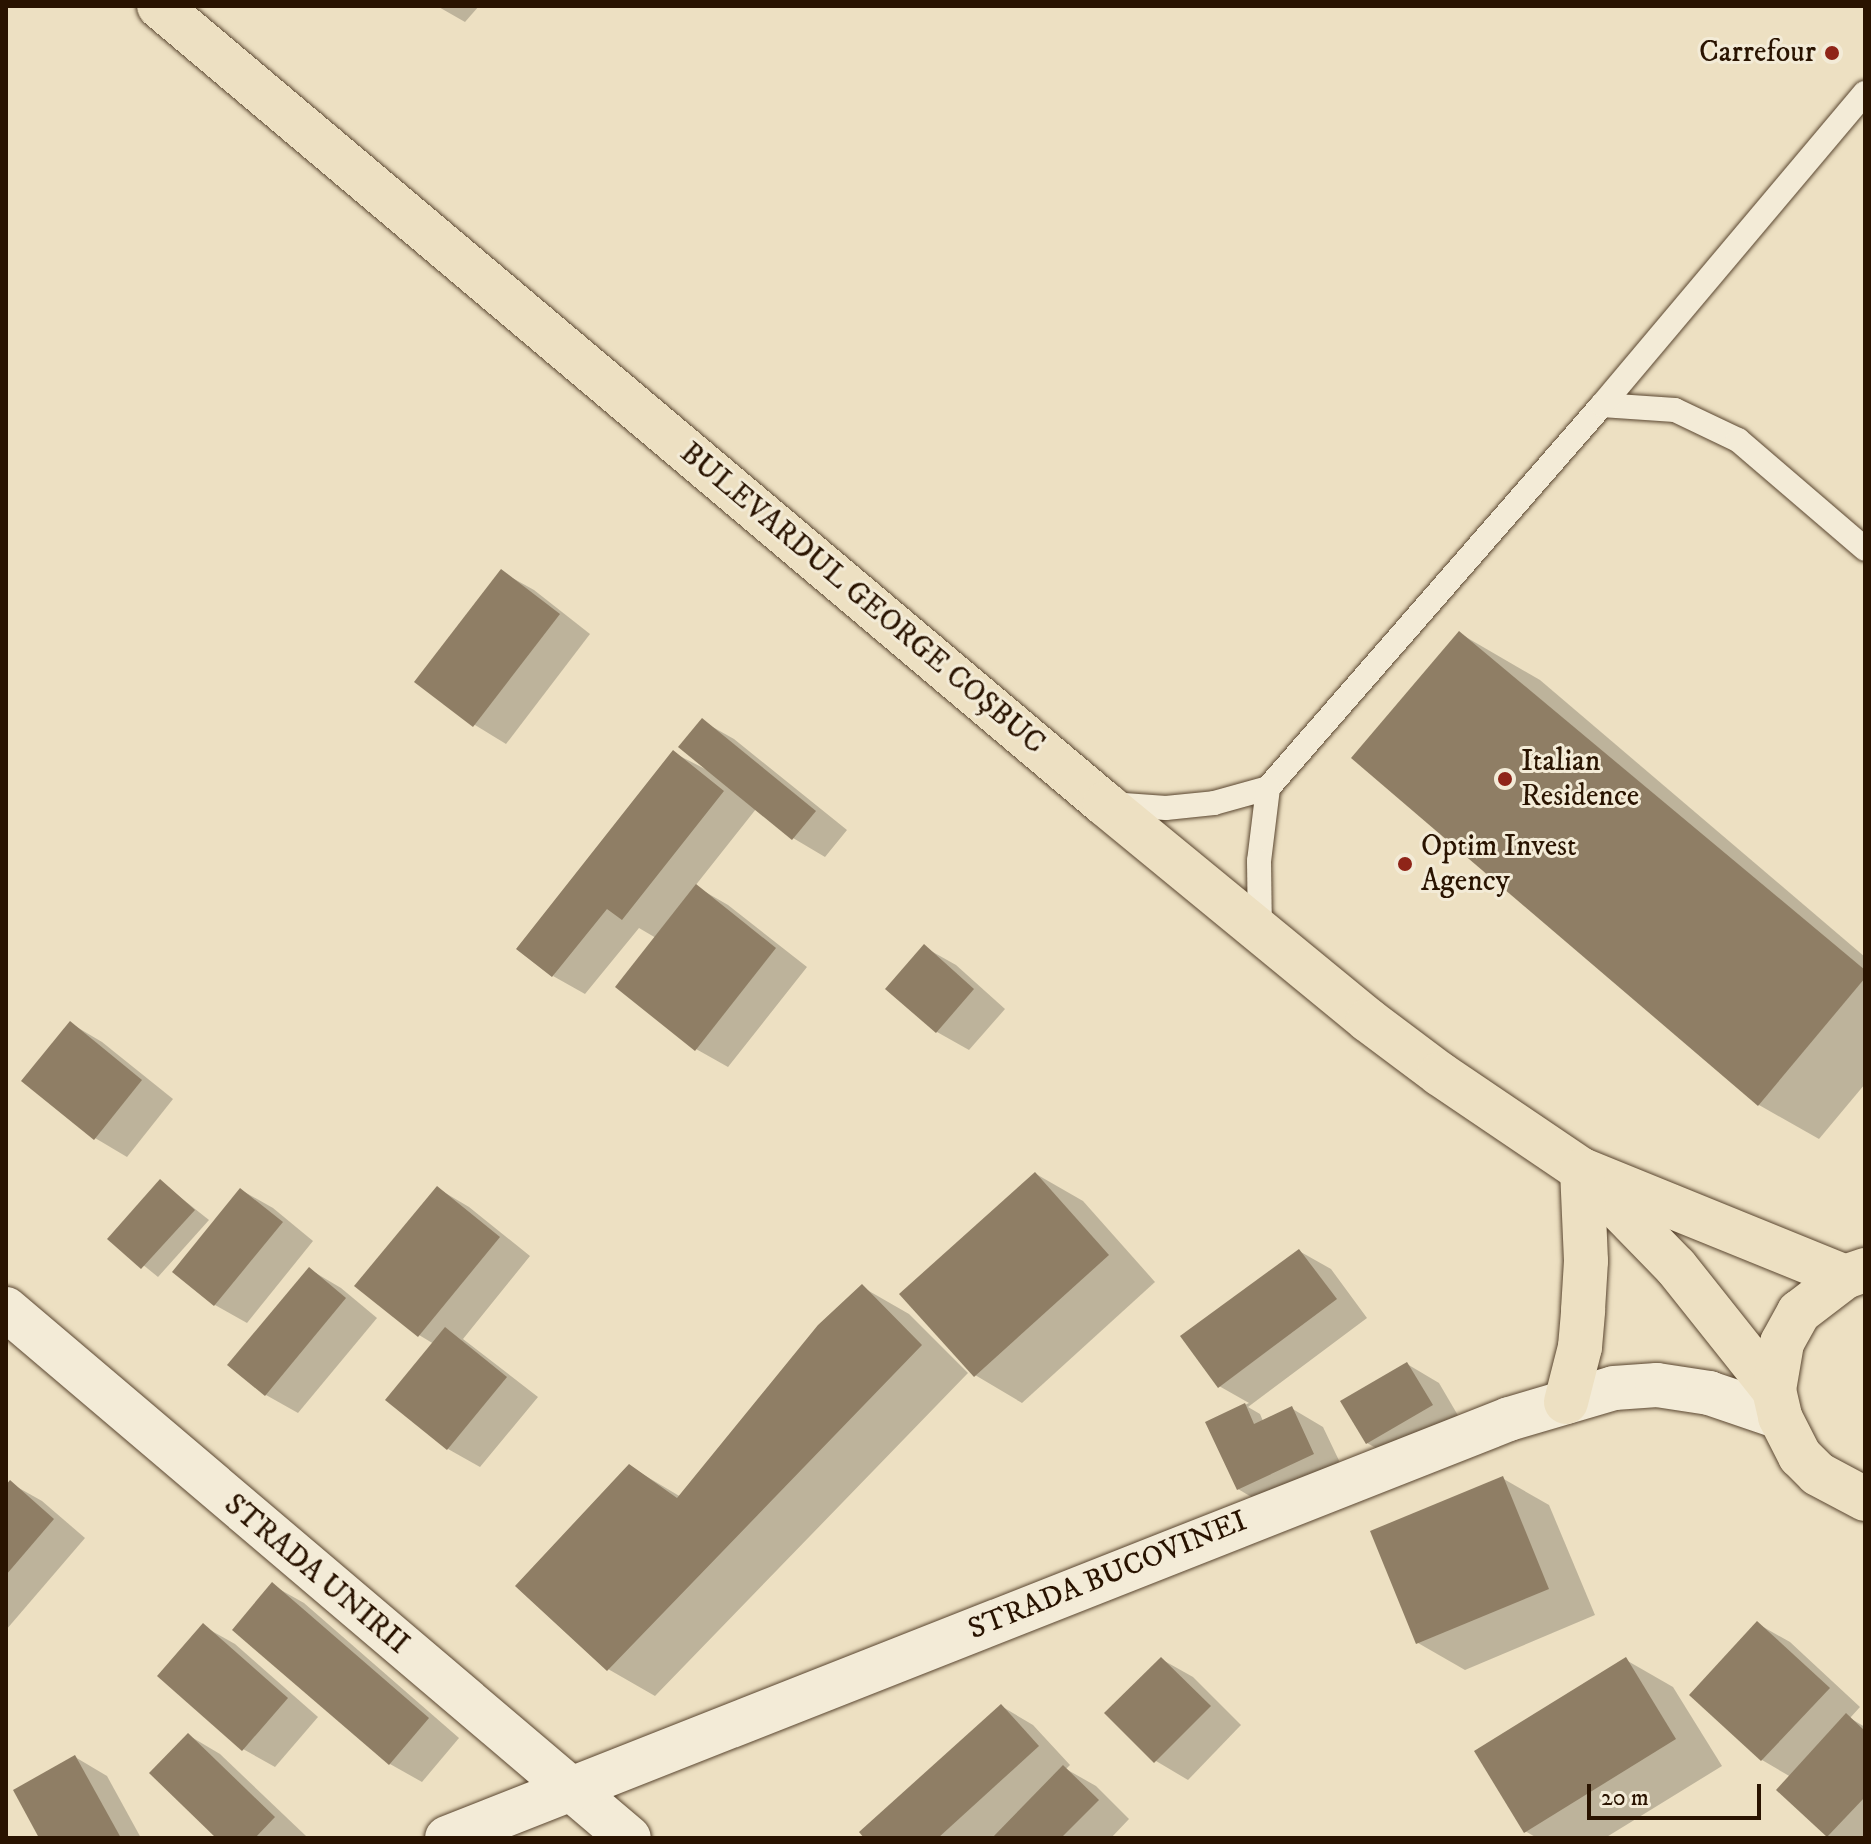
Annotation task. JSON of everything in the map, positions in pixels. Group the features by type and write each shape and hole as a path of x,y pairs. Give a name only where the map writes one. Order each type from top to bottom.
{"main road":[{"name":"BULEVARDUL GEORGE COȘBUC","path":"159,6 1260,933 1440,1074 1582,1170 1676,1267 1777,1404 1800,1456 1818,1474 1862,1497"},
{"name":"BULEVARDUL GEORGE COȘBUC","path":"1582,1170 1855,1274"},
{"path":"1566,1402 1580,1347 1583,1310 1586,1261 1582,1170"},
{"name":"BULEVARDUL GEORGE COȘBUC","path":"1777,1404 1782,1343 1799,1312 1855,1274"}],"street":[{"name":"STRADA UNIRII","path":"6,1309 629,1838"},
{"name":"STRADA BUCOVINEI","path":"447,1838 1455,1438 1614,1388 1657,1385 1777,1404"}],"lane":[{"path":"1105,804 1166,808 1214,803 1268,788 1602,405 1865,93"},
{"path":"1602,405 1675,410 1738,440 1865,549"},
{"path":"1260,933 1259,861 1268,788"}],"building":[{"path":"501,569 560,614 473,727 414,682"},
{"path":"1459,631 1865,970 1865,978 1758,1106 1351,758"},
{"path":"702,718 816,811 792,840 678,747"},
{"path":"673,750 724,791 622,920 607,909 552,977 516,949"},
{"path":"696,884 776,948 695,1051 615,987"},
{"path":"924,944 974,989 936,1033 885,989"},
{"path":"70,1021 142,1080 94,1140 21,1081"},
{"path":"1035,1172 1109,1255 974,1377 899,1294"},
{"path":"160,1179 195,1210 141,1269 107,1239"},
{"path":"437,1186 500,1237 418,1337 354,1286"},
{"path":"240,1188 283,1222 214,1306 172,1272"},
{"path":"1299,1249 1337,1299 1218,1388 1180,1336"},
{"path":"309,1267 346,1298 265,1396 227,1365"},
{"path":"862,1284 922,1345 607,1671 515,1586 629,1464 677,1498 818,1325"},
{"path":"445,1327 507,1377 447,1450 385,1400"},
{"path":"1407,1362 1433,1405 1366,1444 1340,1401"},
{"path":"1245,1403 1254,1424 1292,1406 1314,1454 1237,1490 1205,1422"},
{"path":"1503,1476 1549,1589 1416,1644 1370,1531"},
{"path":"10,1480 54,1519 6,1575 6,1485"},
{"path":"272,1582 429,1718 389,1765 232,1630"},
{"path":"1757,1621 1830,1688 1761,1761 1689,1695"},
{"path":"203,1623 288,1698 242,1751 157,1676"},
{"path":"1161,1657 1211,1706 1154,1763 1104,1713"},
{"path":"1626,1657 1676,1739 1524,1833 1474,1751"},
{"path":"1001,1704 1039,1746 938,1838 864,1838 859,1832"},
{"path":"1846,1713 1865,1731 1865,1797 1827,1837 1776,1790"},
{"path":"188,1733 275,1817 255,1838 216,1838 149,1773"},
{"path":"75,1755 121,1838 39,1838 13,1790"},
{"path":"1063,1765 1099,1800 1061,1838 992,1838"}],"place":[{"name":"Carrefour","path":"1832,53"},
{"name":"Italian Residence","path":"1505,779"},
{"name":"Optim Invest Agency","path":"1405,864"}]}
